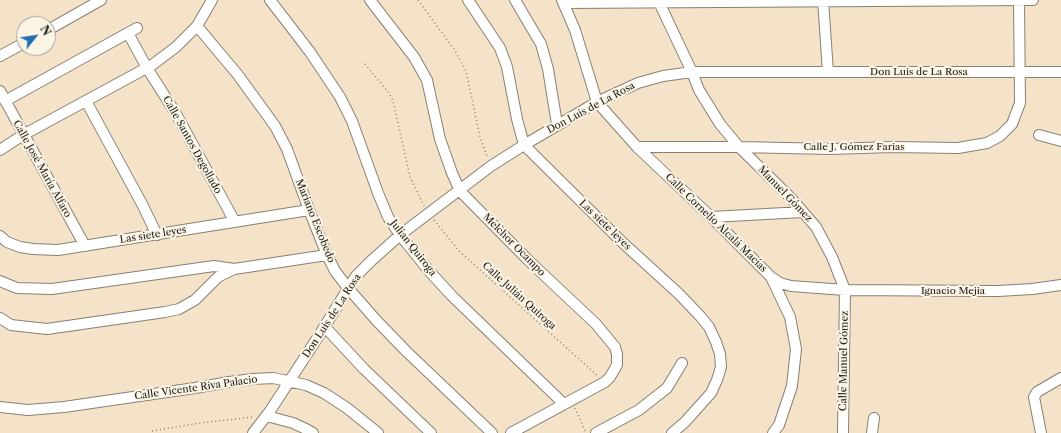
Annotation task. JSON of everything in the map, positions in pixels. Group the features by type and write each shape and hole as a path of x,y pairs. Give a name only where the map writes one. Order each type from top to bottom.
{"street":[{"path":"56,25 101,0"},
{"path":"0,150 24,135 147,68 176,47 196,26 212,0"},
{"name":"Julian Quiroga","path":"270,0 310,52 340,97 352,121 380,199 388,217 400,236 452,296 568,402"},
{"name":"Melchor Ocampo","path":"370,0 414,57 427,80 440,139 460,191 607,336 615,347 618,359 614,372 605,382 511,433"},
{"path":"468,0 500,48 507,67 517,119 524,145"},
{"path":"515,0 541,44 548,69 557,124"},
{"path":"823,0 828,72"},
{"name":"Calle J. Gómez Farias","path":"637,146 831,149 893,147 958,148 987,143 1000,136 1012,124 1020,103 1019,0"},
{"path":"596,102 575,30 563,2 1033,0"},
{"name":"Manuel Gómez","path":"659,1 699,90 720,124 739,147 792,198 816,227 832,257 845,290"},
{"name":"Mariano Escobedo","path":"196,26 242,81 275,126 287,149 309,210 335,271 348,288 406,352 492,433"},
{"name":"Calle Santos Degollado","path":"5,101 132,30 147,68 175,112 235,222"},
{"path":"0,56 16,47"},
{"name":"Don Luis de La Rosa","path":"253,433 267,416 290,381 356,276 371,261 400,236 491,166 557,124 596,102 638,83 663,76 692,72 1061,72"},
{"name":"Calle José María Alfaro","path":"0,91 85,246"},
{"path":"86,101 157,235"},
{"name":"Calle Cornelio Alcalá Macías","path":"596,102 637,146 711,217 770,277 790,317 796,349 792,386 779,425 773,433"},
{"path":"1039,135 1061,141"},
{"name":"Las siete leyes","path":"524,145 617,237 679,294 709,327 720,354 721,367 711,393 672,433"},
{"name":"Las siete leyes","path":"0,236 7,242 20,247 33,250 58,250 309,210"},
{"path":"711,217 804,212"},
{"path":"0,281 17,288 52,289 214,266 234,269 327,255"},
{"path":"0,318 11,325 47,328 165,312 179,309 195,300 218,277 234,269"},
{"name":"Ignacio Mejia","path":"770,277 780,283 791,286 845,290 998,291 1032,289 1061,285"},
{"name":"Calle Manuel Gómez","path":"843,433 845,290"},
{"path":"325,326 364,369 431,433"},
{"path":"596,433 639,410 667,388 682,363"},
{"name":"Calle Vicente Riva Palacio","path":"0,407 28,410 57,407 253,379 273,378 306,385 324,393 347,408 378,433"},
{"path":"1041,433 1034,397 1037,392 1061,378"},
{"path":"267,416 293,423 313,433"},
{"path":"872,433 874,418"}],"path":[{"path":"418,0 454,49 466,71 480,137 491,166"},
{"name":"Calle Julián Quiroga","path":"366,64 389,93 393,101 410,177 421,202 429,214 460,252 605,382"},
{"path":"568,402 581,419 586,433"},
{"path":"152,431 200,423 267,416"}]}
